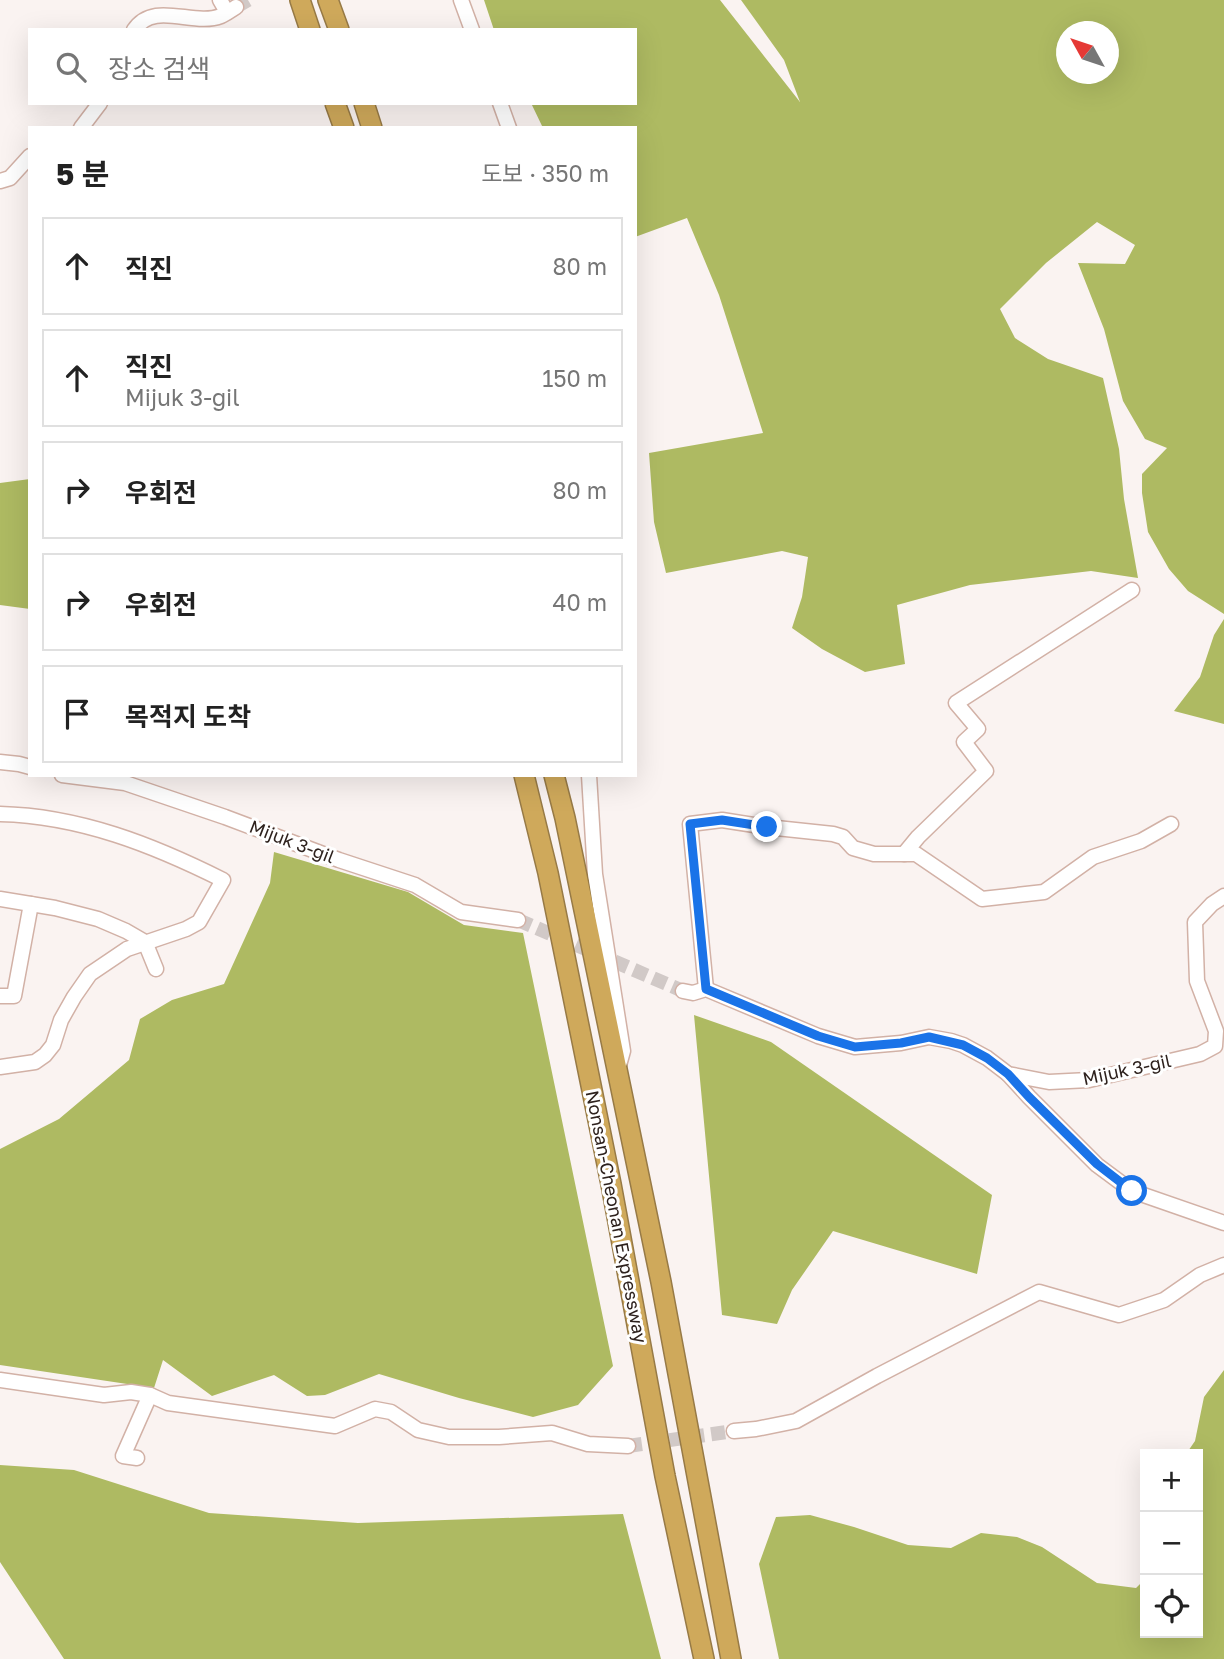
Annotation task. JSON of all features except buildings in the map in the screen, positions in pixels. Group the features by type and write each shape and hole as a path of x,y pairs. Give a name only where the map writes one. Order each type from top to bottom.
{"highway":[{"path":"300,0 309,28"},
{"path":"328,0 338,28"},
{"path":"336,105 343,126"},
{"path":"365,105 371,126"},
{"name":"Nonsan-Cheonan Expressway","path":"524,777 548,873 606,1157 665,1476 704,1659"},
{"name":"Nonsan-Cheonan Expressway","path":"555,777 661,1282 731,1659"}],"street":[{"path":"461,0 471,28"},
{"path":"136,28 143,18 159,13 198,18 220,16 228,7"},
{"path":"83,126 98,105"},
{"path":"501,105 508,126"},
{"path":"0,181 10,178 28,158"},
{"path":"904,854 986,771 964,742 978,729 956,703 1132,590"},
{"path":"0,762 28,766"},
{"name":"Mijuk 3-gil","path":"78,777 125,783 225,817 415,886 461,912 518,920"},
{"path":"589,777 595,874 623,1051 617,1074"},
{"path":"0,814 27,815 83,825 131,839 176,856 223,880 199,922 127,949 90,974 61,1020 53,1045 45,1055 35,1062 0,1067"},
{"path":"706,989 690,824 722,820 833,834 843,837 853,848 874,853 916,854 982,899 1044,892 1093,857 1141,841 1171,824"},
{"name":"Mijuk 3-gil","path":"683,991 693,993 706,989 818,1036 855,1047 901,1043 929,1037 963,1045 1008,1074 1049,1082 1089,1080 1200,1054 1215,1046 1216,1031 1197,981 1195,922 1224,896"},
{"path":"0,899 98,919 126,931 145,942 156,969"},
{"path":"0,996 15,996 31,904"},
{"path":"1008,1074 1097,1164 1132,1191 1224,1223"},
{"path":"734,1431 796,1421 1039,1292 1119,1315 1164,1300 1200,1275 1224,1265"},
{"path":"0,1380 104,1395 131,1392 150,1395 168,1403 335,1426 375,1409 391,1412 418,1430 449,1437 552,1433 588,1444 628,1446"},
{"path":"137,1458 123,1456 150,1395"}],"green space":[{"path":"484,0 720,0 800,102 784,60 741,0 1224,0 1224,614 1188,591 1169,569 1148,532 1142,474 1167,448 1145,439 1123,401 1104,329 1078,263 1125,264 1135,245 1097,222 1046,263 1000,309 1015,338 1048,359 1103,378 1119,449 1124,499 1138,578 1091,571 970,585 897,605 905,664 865,672 822,649 792,628 802,597 808,557 782,551 666,573 654,522 649,453 763,433 719,295 687,218 637,236 637,126 542,126 532,105 637,105 637,28 493,28"},
{"path":"28,479 28,609 0,605 0,483"},
{"path":"1224,619 1224,724 1174,711 1200,677 1214,635"},
{"path":"274,852 408,892 464,925 523,933 613,1366 578,1405 533,1417 379,1374 325,1395 307,1396 274,1375 212,1396 163,1360 154,1388 0,1365 0,1149 59,1119 129,1060 140,1019 172,1000 224,984 270,883"},
{"path":"694,1015 771,1042 992,1195 977,1274 833,1231 792,1290 777,1324 722,1315"},
{"path":"1224,1370 1224,1659 779,1659 759,1564 776,1517 810,1515 908,1545 951,1548 981,1533 1017,1537 1042,1547 1097,1583 1136,1588 1140,1584 1140,1638 1203,1638 1203,1449 1189,1449 1195,1441 1204,1397"},
{"path":"0,1465 74,1470 209,1513 358,1523 623,1514 661,1659 64,1659 0,1562"}],"tunnel":[{"path":"236,7 248,0"},
{"path":"518,920 683,991"},
{"path":"628,1446 734,1431"}],"route":[{"path":"767,827 722,820 690,824 706,989 818,1036 855,1047 901,1043 929,1037 963,1045 1008,1074 1097,1164 1132,1191"}]}
